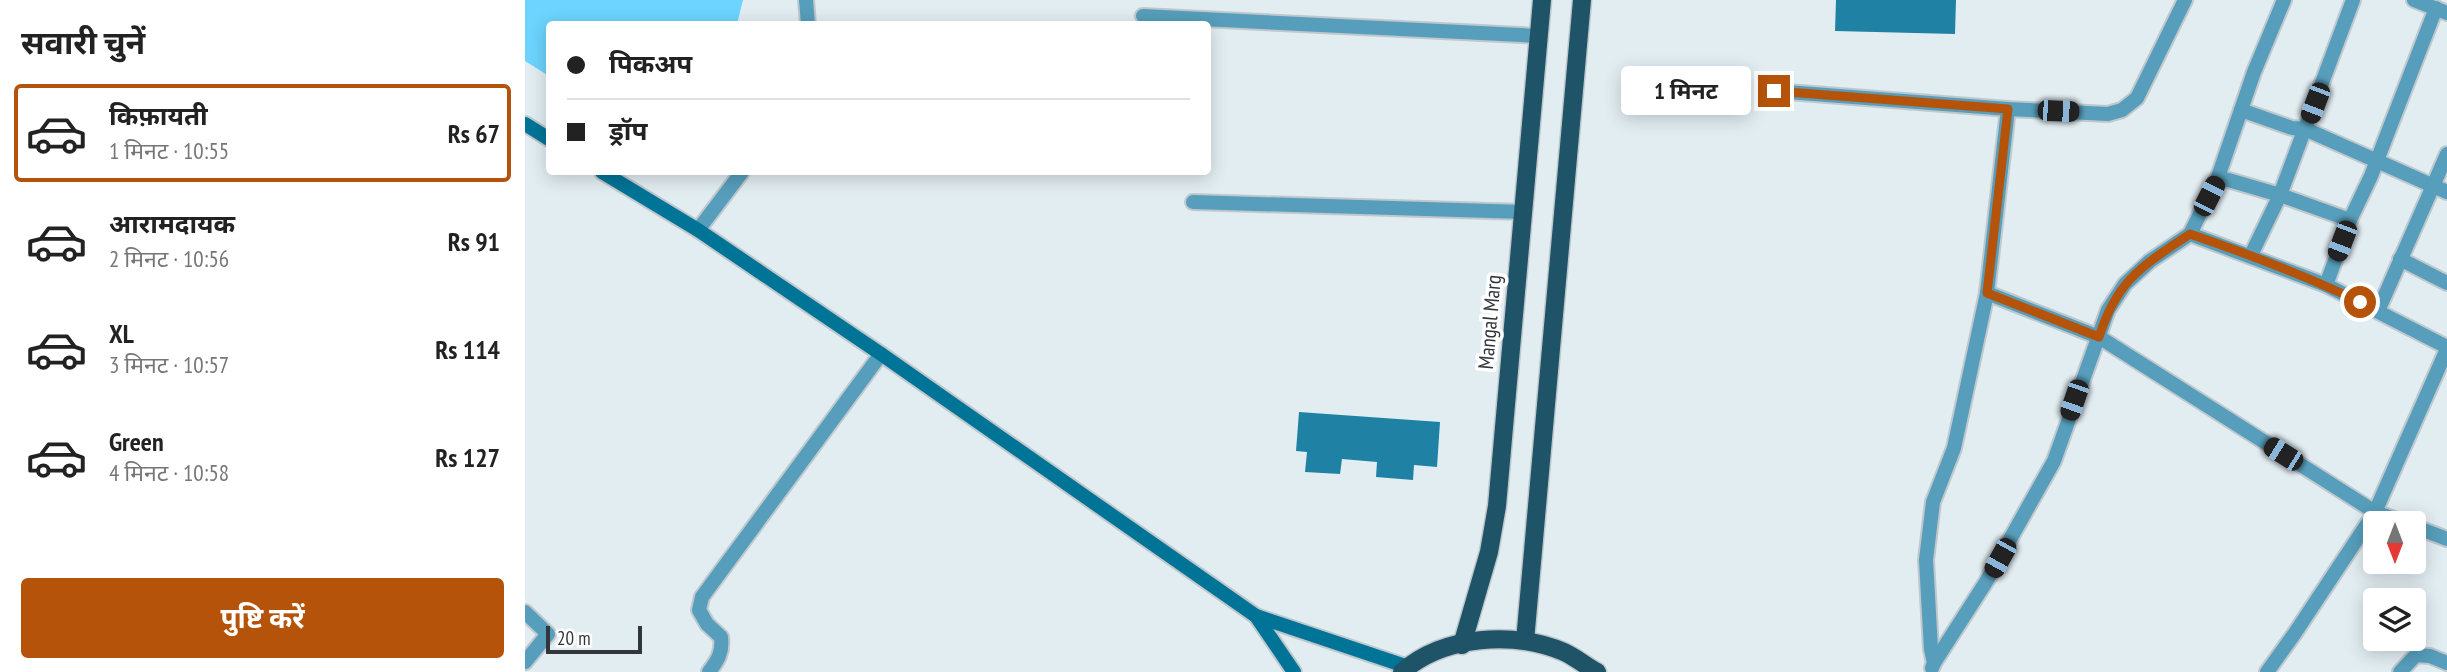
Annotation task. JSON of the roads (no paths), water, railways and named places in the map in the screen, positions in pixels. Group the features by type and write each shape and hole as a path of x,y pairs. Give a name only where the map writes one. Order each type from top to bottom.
{"main road":[{"name":"Mangal Marg","path":"1462,645 1489,552 1497,506 1542,0"},
{"path":"1525,641 1582,0"},
{"path":"1405,669 1444,648 1484,640 1525,641 1564,653 1597,672"}],"street":[{"path":"806,0 808,21"},
{"path":"1774,91 2108,114 2122,110 2137,98 2185,0"},
{"path":"1933,668 1986,582 2054,461 2108,310 2125,284 2150,261 2190,234 2218,177 2253,72 2284,0"},
{"path":"2251,255 2280,195 2354,0"},
{"path":"2326,285 2350,220 2441,10 2414,0"},
{"path":"1143,16 1539,36"},
{"path":"1933,668 1926,560 1933,502 1954,448 1987,293 2008,109"},
{"path":"2241,110 2292,128 2305,129 2447,192"},
{"path":"525,124 546,137"},
{"path":"2378,311 2447,154"},
{"path":"607,175 698,230 1256,616 1405,669"},
{"path":"698,230 740,175"},
{"path":"2218,177 2350,220"},
{"path":"1193,202 1523,212"},
{"path":"2190,234 2326,285 2447,348 2375,511"},
{"path":"2400,259 2447,284"},
{"path":"1987,293 2099,337 2373,511"},
{"path":"709,672 719,658 721,636 707,624 699,610 702,597 881,355"},
{"path":"2267,672 2363,530"},
{"path":"2426,531 2447,539"},
{"path":"525,612 548,634 525,662"},
{"path":"1256,616 1294,672"},
{"path":"2400,672 2416,655 2430,656 2447,663"}]}
